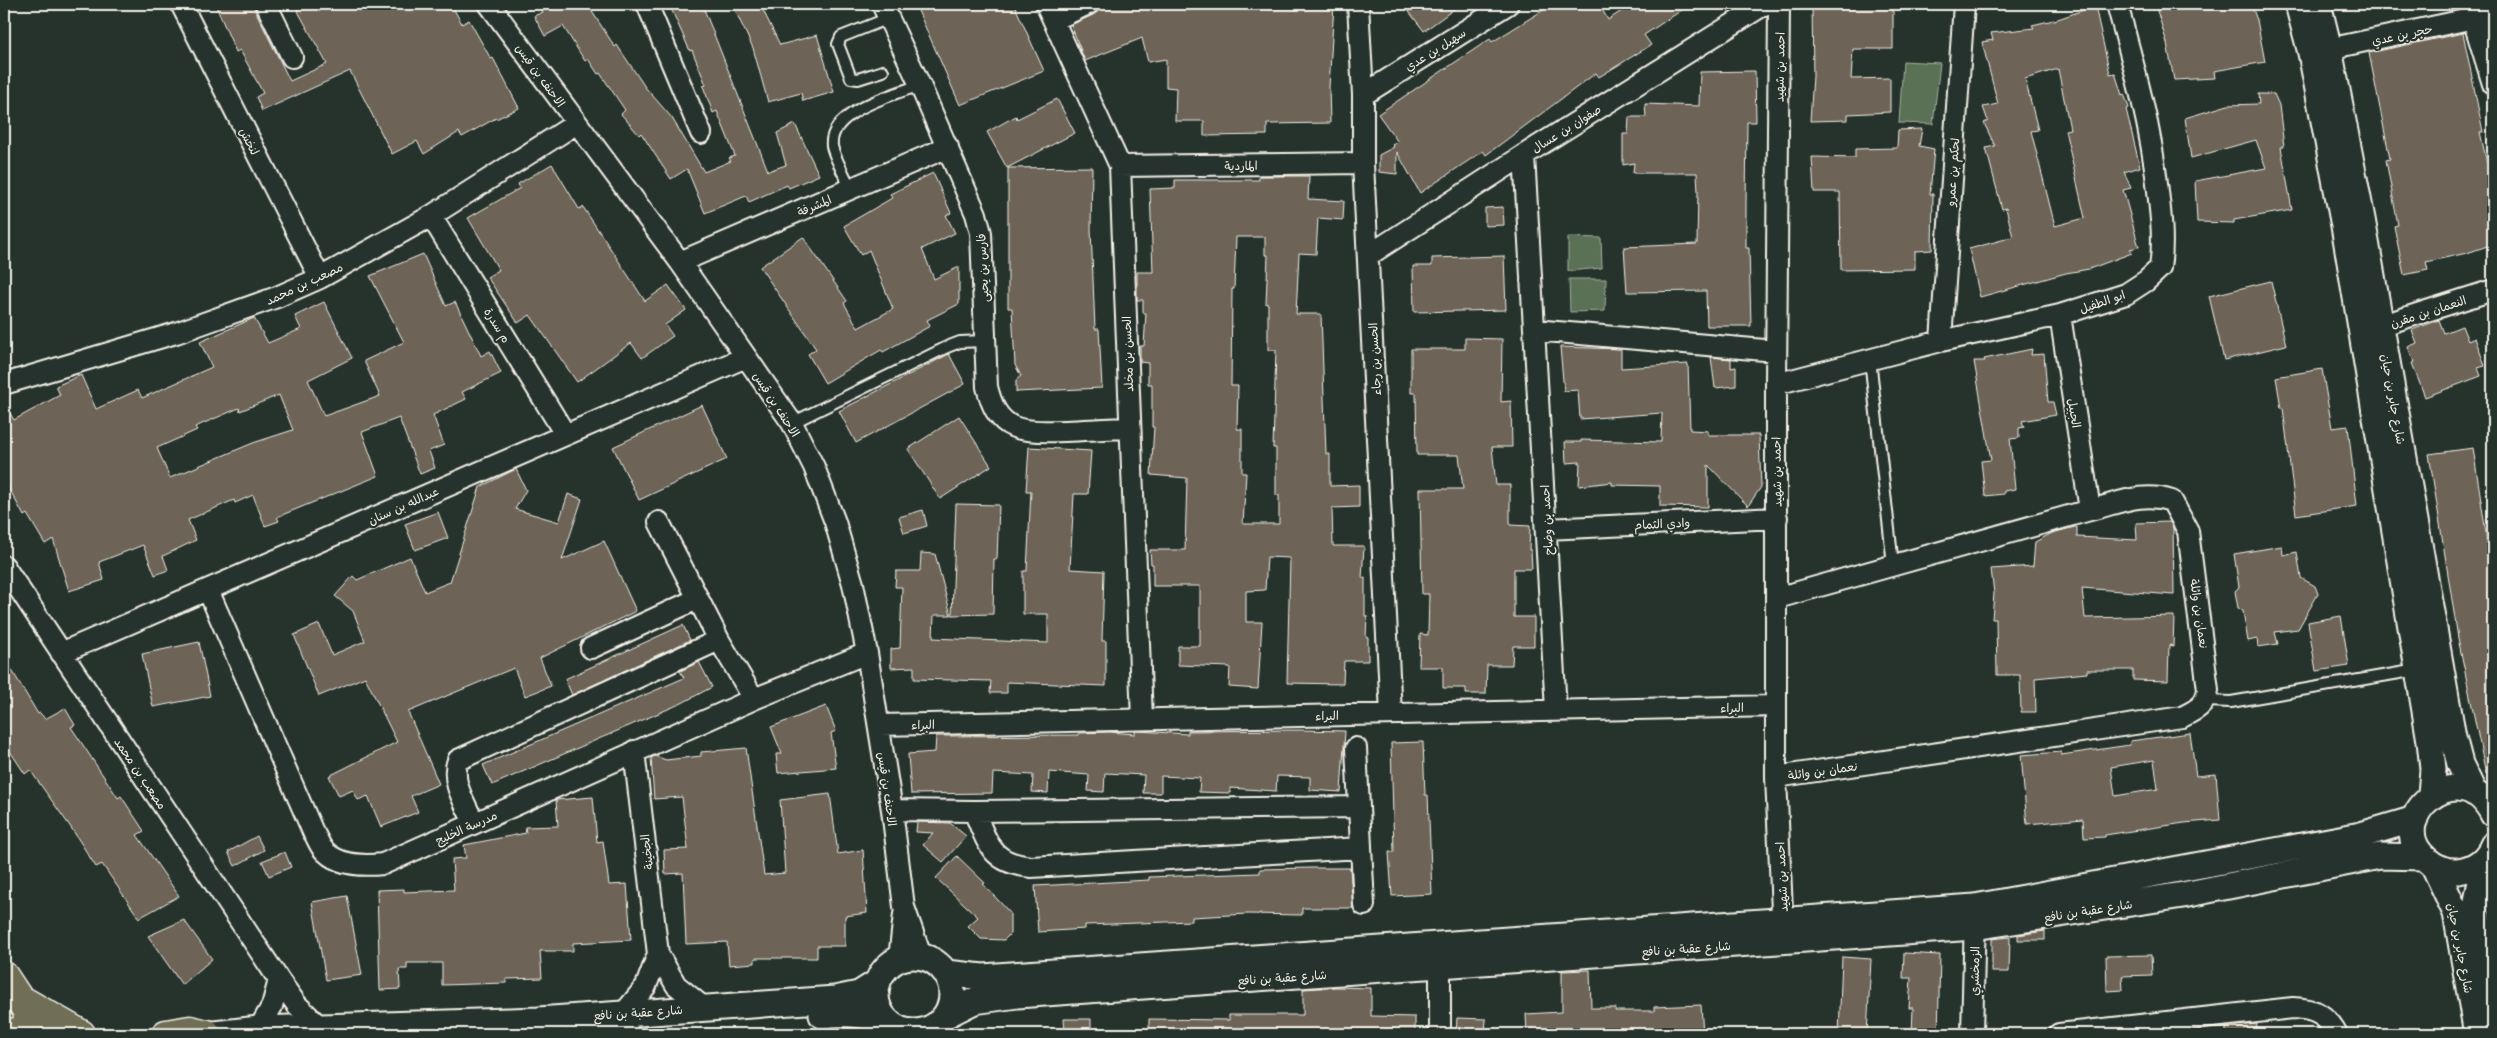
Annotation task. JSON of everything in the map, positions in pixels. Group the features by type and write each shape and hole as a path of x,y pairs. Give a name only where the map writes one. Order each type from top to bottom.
{"main road":[{"path":"4,976 30,1015 81,1034"},
{"path":"4,1032 17,1033 27,1027 30,1015"},
{"path":"166,1034 190,1030 207,1034"}],"street":[{"name":"لنخش","path":"181,4 320,278"},
{"path":"266,4 292,57"},
{"name":"الاحنف بن قيس","path":"489,4 680,262 792,423 814,467 836,522 853,584 867,652 892,810 910,957"},
{"path":"648,4 701,133"},
{"path":"1050,12 1088,4"},
{"name":"الحسن بن رجاء","path":"1358,4 1363,163 1391,714"},
{"name":"سهيل بن عدي","path":"1362,95 1508,4"},
{"name":"صفوان بن عسال","path":"1369,255 1765,4"},
{"name":"احمد بن شهيد","path":"1779,4 1776,351 1776,776 1783,931"},
{"name":"لحكم بن عمرو","path":"1941,341 1964,4"},
{"name":"ابو الطفيل","path":"1776,384 1941,341 2060,315 2126,294 2146,281 2160,268 2162,230 2152,144 2140,89 2116,4"},
{"name":"شارع جابر بن حيان","path":"2298,4 2320,51"},
{"name":"شارع جابر بن حيان","path":"2318,4 2320,51 2372,328 2453,737 2460,764 2488,806"},
{"name":"فارس بن يحيى","path":"885,11 948,147 976,214 981,233 984,341 987,387 991,404 1000,416 1013,426 1030,431 1130,428"},
{"name":"الحسن بن مخلد","path":"1050,12 1120,166 1142,719"},
{"name":"حجر بن عدي","path":"2320,51 2493,14"},
{"path":"2473,19 2493,84"},
{"name":"مصعب بن محمد","path":"4,384 176,333 276,297 320,278 431,216 577,123"},
{"name":"المشرفة","path":"680,262 948,147"},
{"name":"احمد بن وضاح","path":"1524,155 1556,710"},
{"name":"الماردية","path":"1120,166 1363,163"},
{"name":"م سدرة","path":"431,216 565,434"},
{"name":"النعمان بن مقرن","path":"2372,328 2493,290"},
{"name":"الجبيل","path":"2060,315 2090,510"},
{"name":"شارع جابر بن حيان","path":"2372,328 2432,757 2431,796"},
{"path":"1534,330 1776,351"},
{"name":"عبدالله بن سنان","path":"61,653 746,357"},
{"name":"نعمان بن وائلة","path":"1776,776 2182,717 2198,709 2206,702 2208,678 2188,531 2182,516 2172,501 2156,496 2090,510 1777,598"},
{"name":"وادي الثمام","path":"1546,529 1777,518"},
{"path":"659,522 719,640 754,699"},
{"name":"مصعب بن محمد","path":"4,566 278,980 297,1005 320,1027"},
{"name":"مدرسة الخليج","path":"208,590 314,832 324,850 340,860 362,866 383,864 634,751 867,652"},
{"path":"591,648 697,599"},
{"path":"474,823 456,780 454,770 458,760 719,640"},
{"name":"البراء","path":"879,724 1776,706"},
{"path":"1356,748 1364,905"},
{"name":"الجخينة","path":"634,751 658,954 676,985 703,1007"},
{"path":"2414,819 2421,806 2431,796 2448,789 2457,788 2488,806"},
{"path":"892,810 974,812 1359,807"},
{"path":"974,812 992,851 1004,861 1017,866 1031,867 1361,848"},
{"name":"شارع جابر بن حيان","path":"2414,819 2413,832 2416,846 2429,861 2456,913 2477,1034"},
{"name":"شارع عقبة بن نافع","path":"1974,917 2361,835 2414,819"},
{"name":"شارع جابر بن حيان","path":"2490,851 2476,906 2493,1010"},
{"name":"شارع عقبة بن نافع","path":"580,1034 851,1012 920,1028 974,1001 1017,995 1440,966 1783,931 1974,917 2183,895 2380,856 2429,861 2453,871 2471,868 2490,851"},
{"name":"الزمخشري","path":"1972,1034 1974,917"},
{"name":"شارع عقبة بن نافع","path":"946,973 983,977 1449,943 1783,931"},
{"path":"1440,1034 1440,966 1442,954 1449,943"},
{"name":"الجخينة","path":"624,1013 646,986 658,954"},
{"path":"910,957 935,962 946,973 952,986 952,1002 920,1028 880,1011 876,997 878,982 886,968 910,957"},
{"path":"259,1029 272,1006 278,980"},
{"name":"شارع عقبة بن نافع","path":"214,1034 259,1029 538,1020 835,999 859,994 878,982"},
{"path":"2059,1034 2163,1029 2293,1008 2308,1008 2321,1014 2331,1023 2337,1034"}],"lane":[{"path":"883,71 858,79 851,78 838,44 841,37 885,11"},
{"path":"851,189 832,145 836,130 847,117 866,105 920,85"},
{"path":"792,423 947,347 960,342 984,341"},
{"path":"1870,359 1893,565"},
{"path":"2206,702 2231,702 2419,670"}],"green space":[{"path":"1903,61 1940,63 1933,124 1899,123"},
{"path":"1568,237 1601,238 1602,268 1568,271"},
{"path":"1569,279 1606,279 1605,311 1570,312"}],"building":[{"path":"215,4 252,4 290,81 327,64 294,4 451,4 462,24 469,20 491,59 493,58 519,108 496,118 462,137 459,132 424,154 417,141 392,154 350,71 262,111 256,97 263,93 240,50 236,52"},
{"path":"538,4 587,4 615,47 617,45 645,87 672,118 704,172 731,161 729,158 735,156 717,111 713,113 703,86 706,85 692,50 690,51 669,4 702,4 768,171 786,165 777,133 795,124 819,175 789,188 787,185 749,202 746,196 705,213 687,169 671,179 641,133 639,135 621,114 625,110 600,73 598,74 588,59 585,61 563,26 545,36 534,16 543,12"},
{"path":"732,4 760,4 780,45 817,35 834,92 803,101 801,93 768,102 753,48"},
{"path":"915,4 1014,4 1044,71 960,105"},
{"path":"1109,4 1334,4 1329,87 1330,123 1267,124 1267,135 1204,136 1204,121 1175,121 1176,88 1166,87 1166,59 1148,62 1142,38 1085,61 1071,25 1093,15 1099,9"},
{"path":"1403,4 1461,4 1424,31"},
{"path":"1553,4 1599,4 1608,20 1632,4 1691,4 1644,35 1651,45 1599,77 1596,73 1486,155 1483,151 1420,193 1397,152 1397,174 1379,172 1379,155 1394,147 1392,145 1398,142 1378,114 1490,39 1492,42"},
{"path":"1812,4 1893,4 1893,49 1853,49 1851,79 1890,78 1890,112 1848,114 1848,120 1810,121 1813,76"},
{"path":"2155,4 2251,4 2257,20 2265,62 2214,71 2215,78 2174,80 2167,43"},
{"path":"2095,6 2110,74 2115,73 2122,95 2124,94 2129,108 2126,109 2140,167 2124,172 2131,188 2123,190 2139,247 2130,249 2132,253 2089,269 2066,273 1980,297 1969,249 2013,237 2006,208 2002,209 1986,148 1995,146 1984,123 1988,121 1983,107 1998,104 1982,42 1993,40 1991,33 2034,28 2032,25 2058,19","holes":["2058,69 2070,129 2065,130 2085,218 2055,226 2031,131 2038,130 2025,79"]},
{"path":"2463,33 2483,132 2480,132 2493,190 2493,244 2467,253 2426,262 2428,270 2404,275 2394,226 2398,225 2386,160 2390,159 2369,53"},
{"path":"1755,71 1756,122 1747,122 1746,248 1749,248 1751,326 1707,326 1706,291 1627,292 1624,247 1697,244 1698,192 1697,173 1633,173 1634,163 1623,165 1623,134 1628,134 1629,117 1646,117 1645,104 1699,106 1700,72"},
{"path":"2258,94 2274,94 2279,105 2284,147 2281,147 2292,210 2234,220 2234,223 2197,222 2195,181 2266,168 2256,140 2191,158 2185,118 2228,105 2259,104"},
{"path":"1057,99 1075,133 1007,168 987,132 1016,116 1017,119"},
{"path":"1922,129 1919,146 1934,149 1930,194 1933,194 1932,250 1915,251 1915,269 1841,270 1840,192 1814,192 1812,157 1855,158 1855,149 1897,148 1898,130"},
{"path":"552,164 579,209 583,207 645,301 668,285 686,310 665,325 673,336 642,358 631,343 577,382 530,315 518,323 487,277 499,270 468,218 520,188 518,184"},
{"path":"1092,167 1091,229 1095,329 1099,329 1102,388 1016,392 1016,380 1021,376 1015,365 1012,308 1008,308 1008,168"},
{"path":"933,173 951,213 946,215 955,233 922,249 934,279 959,267 959,304 927,320 930,326 883,352 881,350 825,383 808,354 816,349 760,267 803,237 847,301 844,303 858,328 893,309 869,250 861,255 844,226 892,198 890,194"},
{"path":"1259,176 1309,176 1308,199 1344,201 1343,220 1318,218 1316,254 1299,253 1296,314 1321,314 1326,454 1330,454 1330,486 1359,485 1359,507 1332,508 1333,546 1364,546 1362,578 1365,578 1368,661 1344,661 1343,684 1287,683 1290,558 1267,557 1265,590 1246,591 1246,622 1262,622 1258,689 1229,687 1230,667 1178,665 1178,646 1200,646 1200,586 1153,586 1153,564 1151,564 1150,550 1185,550 1187,478 1151,475 1154,427 1152,427 1152,384 1148,384 1148,363 1140,362 1140,346 1144,346 1146,313 1143,313 1143,300 1137,300 1137,272 1153,272 1150,189 1175,188 1175,180 1259,180","holes":["1236,237 1265,237 1265,255 1268,255 1266,304 1268,304 1268,350 1276,350 1273,448 1276,448 1276,495 1279,495 1279,524 1243,524 1246,473 1242,473 1242,429 1237,429 1238,386 1231,386 1232,289 1234,289"]},
{"path":"1503,207 1504,225 1485,226 1485,208"},
{"path":"423,254 446,306 455,302 481,356 490,351 501,373 462,392 466,399 433,415 444,445 429,451 435,468 420,474 399,418 362,432 378,476 277,517 279,521 265,526 253,495 235,503 234,500 188,520 196,540 163,556 168,570 155,575 143,545 99,562 104,580 69,591 53,539 45,544 27,514 24,516 4,479 4,403 14,420 60,395 56,386 81,375 96,409 138,390 142,398 212,367 200,342 254,318 268,343 301,329 295,316 324,302 352,358 308,380 324,416 380,396 364,361 404,342 370,276","holes":["279,395 293,430 253,443 170,478 157,448 197,430 195,427 239,408 240,411"]},
{"path":"1504,256 1506,310 1414,312 1413,266 1432,266 1432,258"},
{"path":"2271,281 2286,345 2224,360 2209,296"},
{"path":"2439,320 2444,333 2462,326 2468,341 2475,338 2485,366 2478,368 2481,376 2425,397 2408,347 2417,343 2412,330"},
{"path":"1465,338 1502,339 1501,402 1511,401 1512,447 1492,447 1496,485 1510,485 1510,525 1530,526 1529,550 1531,550 1532,569 1514,569 1514,617 1534,617 1534,646 1513,646 1512,665 1487,665 1486,694 1466,694 1466,688 1443,688 1443,667 1419,667 1420,634 1428,635 1429,594 1422,594 1420,489 1463,489 1459,455 1417,455 1416,393 1411,393 1411,349 1465,349"},
{"path":"1560,347 1621,349 1621,368 1688,364 1690,430 1708,431 1708,435 1759,435 1761,487 1748,506 1708,465 1708,507 1660,506 1660,486 1612,485 1612,482 1579,486 1580,462 1566,463 1565,442 1581,442 1581,440 1661,442 1662,413 1580,419 1578,390 1564,391"},
{"path":"2032,349 2031,355 2044,354 2048,402 2053,402 2056,415 2022,421 2024,427 2019,428 2019,438 2010,439 2015,489 2004,491 2004,494 1985,496 1981,461 1991,460 1974,361 1985,361 1984,359"},
{"path":"949,354 965,384 856,443 839,411"},
{"path":"1711,357 1731,359 1731,368 1736,367 1736,386 1715,388"},
{"path":"2322,369 2332,428 2348,426 2357,506 2296,515 2283,408 2281,408 2276,377"},
{"path":"702,405 727,459 639,500 613,447"},
{"path":"959,416 991,466 940,499 908,449"},
{"path":"1029,447 1091,451 1088,494 1074,494 1070,569 1104,571 1102,641 1106,641 1106,686 1007,682 1007,693 990,693 991,681 914,679 914,667 891,668 891,649 900,648 902,587 895,587 896,571 920,571 921,553 935,554 951,615 934,615 933,638 1048,643 1048,614 1023,614 1023,571 1027,571 1031,491 1026,491"},
{"path":"2473,448 2493,579 2493,633 2489,633 2493,652 2493,773 2486,774 2458,638 2429,454"},
{"path":"516,469 526,490 515,509 559,522 568,494 582,499 562,560 604,541 636,611 540,658 551,686 525,696 514,668 408,712 439,784 411,796 418,812 381,827 368,796 358,800 353,790 339,796 329,776 397,742 365,677 319,696 294,635 319,624 332,655 365,641 353,611 335,596 353,576 357,580 410,557 425,592 450,582 480,487"},
{"path":"956,504 999,505 997,559 994,559 993,614 952,615"},
{"path":"923,510 927,526 904,533 899,517"},
{"path":"438,512 448,538 415,550 405,524"},
{"path":"2170,522 2173,527 2174,595 2082,588 2085,618 2174,616 2173,646 2169,645 2168,681 2133,680 2133,670 2087,670 2087,673 2035,678 2036,712 2021,712 2020,675 1997,675 1996,619 1992,619 1994,593 1991,569 2033,566 2035,542 2052,533 2077,527 2077,537 2137,540 2136,523"},
{"path":"2282,546 2283,555 2297,552 2301,578 2315,586 2318,594 2298,629 2275,632 2278,644 2258,647 2257,639 2248,641 2243,611 2238,608 2235,591 2239,587 2234,554"},
{"path":"2341,616 2349,666 2316,671 2308,622"},
{"path":"683,625 690,640 572,695 565,679"},
{"path":"199,642 210,696 153,707 142,654"},
{"path":"4,657 38,714 40,713 45,719 65,708 75,725 71,727 118,798 121,796 144,831 137,835 179,896 139,918 102,864 96,867 72,829 30,770 25,774 4,742"},
{"path":"699,662 712,687 682,703 492,785 483,765 684,678 680,671"},
{"path":"826,706 836,731 831,733 836,768 778,773 776,754 782,754 771,727"},
{"path":"1135,731 1188,734 1188,731 1345,731 1341,792 1310,790 1310,777 1277,776 1276,791 1230,788 1230,793 1199,792 1200,778 1161,776 1161,793 1143,793 1144,775 1105,773 1104,792 1088,791 1089,775 1049,772 1048,793 1032,792 1033,775 993,773 992,793 911,794 908,754 935,752 936,736 1079,735 1079,733 1109,732 1135,734"},
{"path":"2190,733 2196,776 2216,774 2220,820 2184,823 2105,835 2105,837 2084,838 2083,819 2027,824 2021,755 2061,752 2061,755 2130,745 2130,741","holes":["2154,760 2158,789 2115,796 2111,767"]},
{"path":"1423,742 1425,795 1428,795 1432,894 1392,896 1389,852 1394,852 1391,743"},
{"path":"746,748 764,875 785,873 780,800 830,794 838,854 863,850 867,913 845,916 845,946 817,946 817,958 755,958 755,963 729,965 727,942 686,944 683,873 665,874 664,850 688,849 682,797 654,799 651,758 655,756 666,760 701,756 701,752"},
{"path":"593,797 597,842 603,841 609,885 627,884 631,940 573,943 573,951 540,951 542,978 506,979 506,983 442,985 442,963 407,963 407,969 399,969 400,989 380,990 377,890 404,889 404,892 454,890 452,859 466,858 464,845 526,833 525,827 558,826 556,800"},
{"path":"917,822 950,823 966,836 943,862 923,845 933,833 916,832"},
{"path":"257,836 264,850 235,866 228,852"},
{"path":"285,852 291,867 269,876 262,861"},
{"path":"957,856 985,883 983,884 1010,913 1010,934 1004,940 981,939 968,926 978,917 936,878"},
{"path":"1350,868 1353,908 1302,908 1302,915 1248,914 1192,917 1192,921 1085,925 1085,929 1038,932 1035,886 1149,880 1149,877 1260,873 1260,869"},
{"path":"347,896 362,975 326,980 312,902"},
{"path":"184,920 212,959 182,985 148,936"},
{"path":"2045,931 2045,940 2018,940 2018,935"},
{"path":"2010,937 2009,972 1992,972 1992,939"},
{"path":"1904,953 1940,955 1938,1034 1912,1034 1913,1008 1909,1008 1911,978 1903,978"},
{"path":"2151,955 2152,975 2122,976 2123,990 2107,991 2106,956"},
{"path":"1842,957 1871,959 1867,1034 1839,1034"},
{"path":"1590,970 1591,1008 1616,1008 1615,1011 1654,1011 1654,1007 1701,1005 1703,1034 1527,1034 1526,1014 1562,1012 1562,971"},
{"path":"1335,987 1371,988 1371,1016 1415,1017 1415,1034 1149,1034 1149,1019 1229,1020 1229,1015 1303,1015 1303,989"},
{"path":"1457,1018 1486,1019 1485,1034 1456,1034"},
{"path":"1064,1019 1091,1019 1091,1034 1065,1034"},
{"path":"2257,1024 2256,1034 2226,1034 2226,1027"},
{"path":"815,1027 855,1029 857,1034 815,1034"}]}
